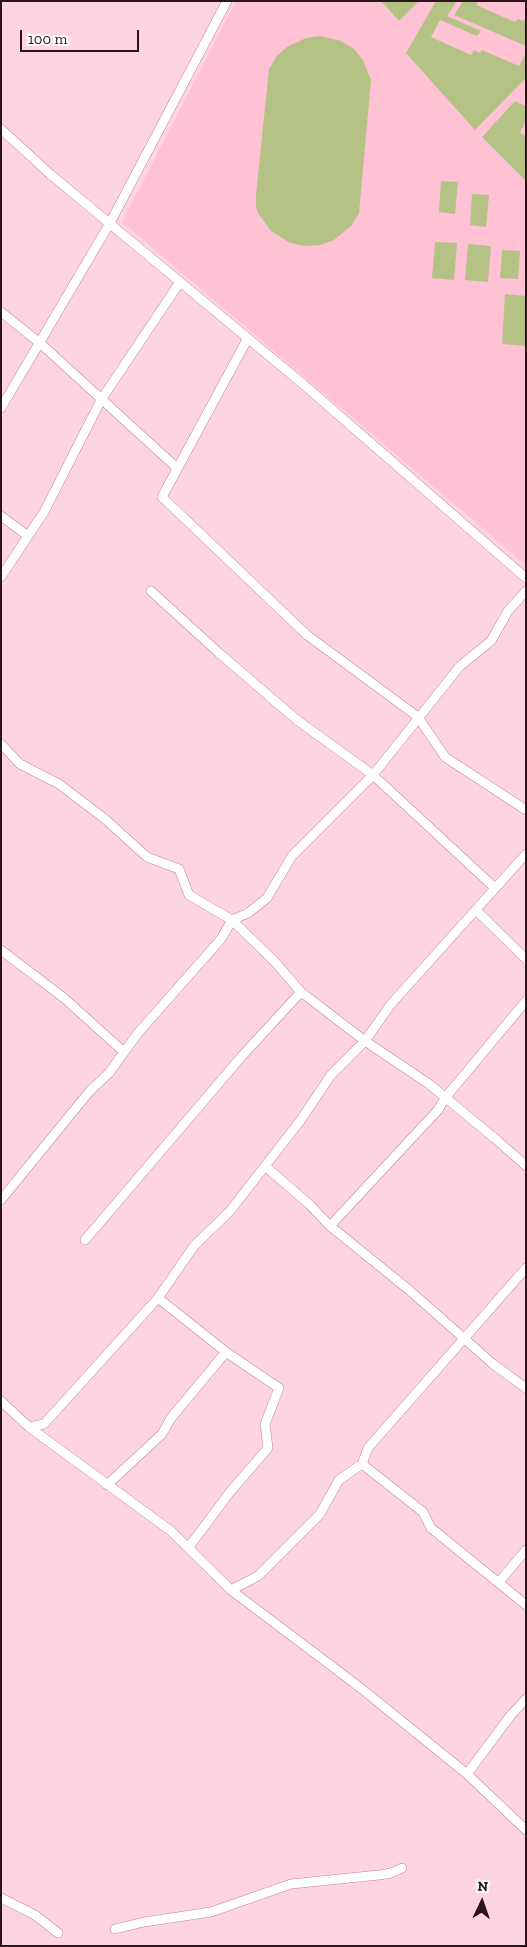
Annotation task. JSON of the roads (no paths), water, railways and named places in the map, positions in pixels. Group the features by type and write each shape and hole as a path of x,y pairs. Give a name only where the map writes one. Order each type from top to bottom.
{"street":[{"path":"1,408 110,223 225,2"},
{"path":"1,129 50,174 304,384 526,578"},
{"path":"1,577 44,512 101,400 180,282"},
{"path":"1,312 40,344 177,468"},
{"path":"248,338 162,497 306,635 418,717 445,757 526,810"},
{"path":"1,516 28,536"},
{"path":"151,591 297,720 372,775 495,888"},
{"path":"1,1200 89,1092 109,1073 138,1033 221,939 232,920 248,913 267,898 292,856 372,775 460,666 491,641 508,611 526,591"},
{"path":"1,744 20,764 59,784 105,819 147,857 179,869 189,896 232,920 275,962 301,992 365,1041 445,1098 526,1166"},
{"path":"29,1427 44,1424 158,1298 194,1246 230,1211 300,1121 331,1075 365,1041 391,1004 526,854"},
{"path":"476,910 526,959"},
{"path":"1,950 64,998 124,1052"},
{"path":"86,1240 242,1056 301,992"},
{"path":"330,1226 438,1110 445,1098 526,1001"},
{"path":"265,1166 310,1205 330,1226 465,1337 493,1364 526,1388"},
{"path":"231,1590 258,1576 320,1514 339,1480 362,1464 368,1448 526,1268"},
{"path":"158,1298 226,1352 279,1388 265,1424 268,1448 230,1492 189,1548"},
{"path":"107,1485 162,1434 171,1418 226,1352"},
{"path":"1,1401 29,1427 171,1531 231,1590 362,1689 467,1774 526,1830"},
{"path":"362,1464 423,1512 431,1528 526,1605"},
{"path":"499,1582 526,1550"},
{"path":"467,1774 511,1715 526,1699"},
{"path":"115,1929 144,1922 210,1912 291,1884 379,1876 402,1868"},
{"path":"1,1898 35,1915 58,1933"}]}
